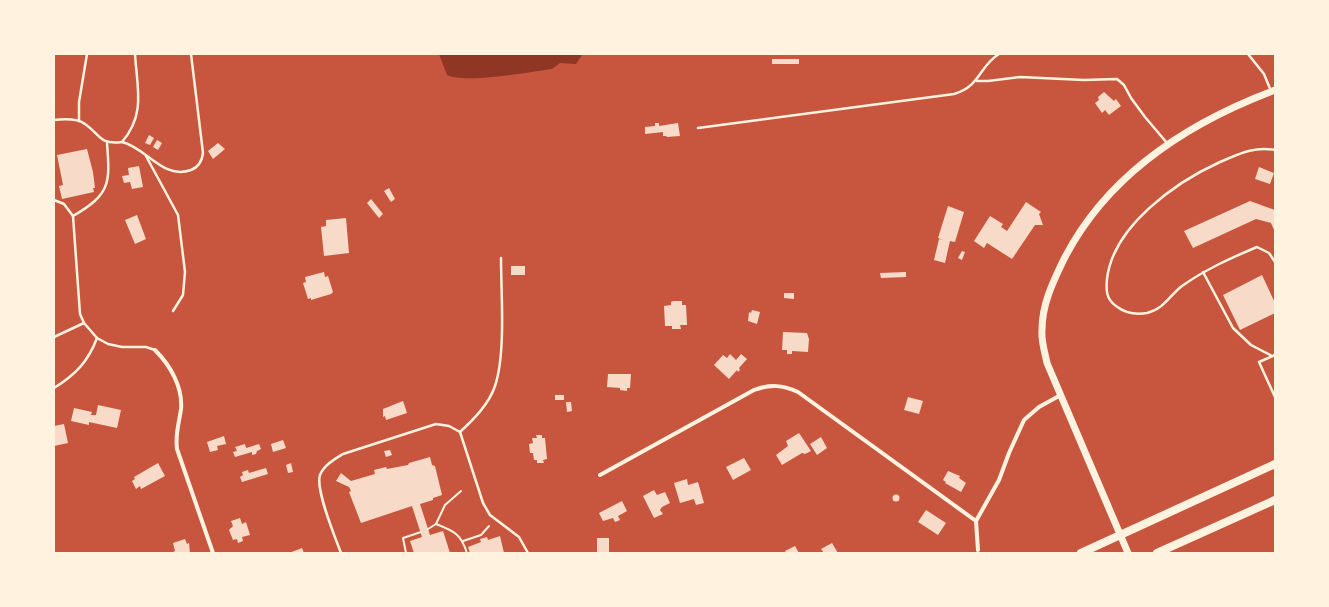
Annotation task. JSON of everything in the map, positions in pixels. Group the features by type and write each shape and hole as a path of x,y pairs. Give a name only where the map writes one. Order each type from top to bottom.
{"main road":[{"path":"1081,553 1275,464"},
{"path":"1158,553 1275,500"}],"street":[{"path":"1128,553 1047,363 1042,332 1044,307 1053,282 1075,240 1095,210 1134,169 1168,143 1211,117 1273,91"},
{"path":"155,350 169,368 178,385 181,399 176,437 177,449 213,553"},
{"path":"600,474 754,390 764,386 778,385 798,392 976,521"},
{"path":"978,550 976,521 999,480 1024,420 1039,407 1060,396"}],"lane":[{"path":"79,121 79,102 87,54"},
{"path":"122,142 130,134 139,112 135,54"},
{"path":"54,120 79,121 84,123 107,143 122,142 132,145 161,166 176,172 194,169 202,160 203,153 191,54"},
{"path":"698,128 954,94 969,88 977,81 986,66 999,54"},
{"path":"1248,54 1264,74 1273,91"},
{"path":"977,81 1020,77 1084,80 1117,79 1124,85 1131,98 1145,117 1168,143"},
{"path":"73,216 91,206 104,192 108,181 107,143"},
{"path":"1275,150 1256,148 1245,151 1205,169 1165,195 1143,215 1118,246 1108,272 1107,296 1113,304 1128,313 1148,313 1166,303 1181,287 1203,272 1257,247 1269,253 1275,262"},
{"path":"144,154 178,215 185,272 183,295 173,310"},
{"path":"54,200 64,204 73,216 80,314 84,323 96,338 122,347 146,347 155,350"},
{"path":"460,432 471,422 488,401 495,386 501,345 501,258"},
{"path":"1203,272 1233,328 1251,345 1273,356"},
{"path":"54,337 84,323"},
{"path":"54,388 68,379 82,366 92,351 96,338"},
{"path":"1273,356 1259,362 1275,397"},
{"path":"341,553 319,484 322,470 331,461 343,454 436,424 449,426 460,432 483,504 490,515 519,537 528,553"}],"path":[{"path":"428,529 436,524 445,505 462,491"},
{"path":"436,524 454,532 463,541 467,553"},
{"path":"463,541 481,535 489,526"},
{"path":"406,553 403,538 421,532"}],"shaded area":[{"path":"439,54 582,55 576,64 560,63 552,69 482,78 468,78 447,75"}],"building":[{"path":"772,59 799,59 799,64 772,64"},
{"path":"1104,92 1114,101 1116,99 1121,106 1109,115 1105,110 1102,113 1095,103 1099,100 1098,97"},
{"path":"655,123 659,123 659,126 678,123 680,136 667,137 663,136 663,132 645,134 645,127 655,126"},
{"path":"149,135 154,138 150,145 145,143"},
{"path":"157,140 162,143 158,150 153,147"},
{"path":"218,143 225,149 213,159 208,151"},
{"path":"87,149 93,172 94,192 62,199 59,186 63,185 57,155"},
{"path":"139,166 143,187 132,189 130,182 124,183 122,176 129,175 128,168"},
{"path":"1259,167 1274,173 1270,184 1255,179"},
{"path":"389,188 395,199 391,202 384,191"},
{"path":"371,199 383,214 379,218 367,203"},
{"path":"1250,201 1275,210 1275,232 1271,223 1256,219 1193,248 1184,231"},
{"path":"1026,202 1041,212 1039,214 1043,225 1035,225 1012,259 987,243 984,248 974,241 990,216 1003,224 1001,227 1007,231"},
{"path":"948,206 964,212 955,242 950,241 945,263 934,260 939,239 943,240 938,238"},
{"path":"137,215 146,239 135,244 125,220"},
{"path":"346,218 349,253 324,256 321,227 326,226 326,220"},
{"path":"962,251 965,252 962,260 958,258"},
{"path":"511,266 525,266 525,275 511,275"},
{"path":"324,272 325,277 328,276 333,292 311,300 311,298 308,299 303,283 306,282 305,277"},
{"path":"906,272 906,277 881,278 880,273"},
{"path":"1262,275 1275,303 1275,313 1240,330 1223,295"},
{"path":"784,293 794,293 794,299 784,298"},
{"path":"682,301 682,305 686,305 687,325 680,325 681,329 672,329 672,326 665,326 664,306 671,305 671,302"},
{"path":"752,310 760,312 757,324 748,321 749,312 751,313"},
{"path":"783,332 807,333 809,339 808,352 792,351 792,354 787,354 787,350 782,350"},
{"path":"730,354 736,360 741,354 747,359 739,368 740,370 738,372 737,370 729,379 714,365 723,355 727,358"},
{"path":"608,374 631,374 630,388 627,388 627,391 620,390 620,388 607,387"},
{"path":"555,395 564,395 564,400 555,400"},
{"path":"908,397 923,401 919,414 904,410"},
{"path":"403,401 407,413 386,420 385,416 383,417 383,409"},
{"path":"566,402 571,402 572,411 567,412"},
{"path":"98,405 121,410 117,428 89,422 89,425 71,421 74,408 92,412 91,415 96,415"},
{"path":"64,424 68,443 54,446 54,426"},
{"path":"799,433 811,451 805,454 802,453 782,465 776,455 788,446 786,441"},
{"path":"536,435 542,435 542,438 545,438 547,459 543,460 544,463 537,463 537,460 534,460 533,453 530,453 529,444 533,443 532,438 537,438"},
{"path":"224,436 226,444 217,446 218,450 210,452 207,442"},
{"path":"821,437 827,448 817,455 810,444"},
{"path":"283,440 286,448 273,452 271,444"},
{"path":"245,444 246,448 259,444 261,449 257,451 256,454 252,455 252,452 235,457 233,452 237,451 235,447"},
{"path":"390,450 392,455 386,457 384,451"},
{"path":"430,457 432,465 435,466 442,495 433,498 433,500 420,504 430,535 443,531 450,553 414,553 410,541 422,537 412,506 361,523 349,492 351,491 349,487 336,481 341,473 351,481 375,474 374,470 386,467 387,469 408,465 409,463"},
{"path":"744,458 751,470 733,480 726,467"},
{"path":"158,463 165,476 141,489 140,486 136,489 132,481 135,479 134,477"},
{"path":"291,463 293,472 288,473 286,465"},
{"path":"266,468 268,474 242,482 240,477 243,475 242,472 248,470 249,473"},
{"path":"948,471 960,476 959,478 966,483 961,492 945,483 946,482 943,480"},
{"path":"687,479 688,485 698,482 704,503 696,505 694,499 680,503 674,483"},
{"path":"654,490 657,495 665,492 670,503 662,507 660,510 663,514 654,518 643,496"},
{"path":"896,494 900,498 896,502 892,498"},
{"path":"622,501 627,511 618,516 620,520 615,522 613,518 603,521 599,513"},
{"path":"926,510 946,523 938,535 918,522"},
{"path":"240,518 242,524 246,522 250,535 242,537 243,541 238,543 237,539 233,540 229,530 233,526 231,521"},
{"path":"500,536 504,553 470,553 468,547 481,542 480,539 487,537 488,540"},
{"path":"597,538 609,538 609,553 597,553"},
{"path":"185,539 187,544 189,543 190,553 171,553 175,551 173,543"},
{"path":"832,543 838,553 824,553 821,549"},
{"path":"795,546 799,553 786,553 785,551"},
{"path":"302,548 304,553 289,553"}]}
